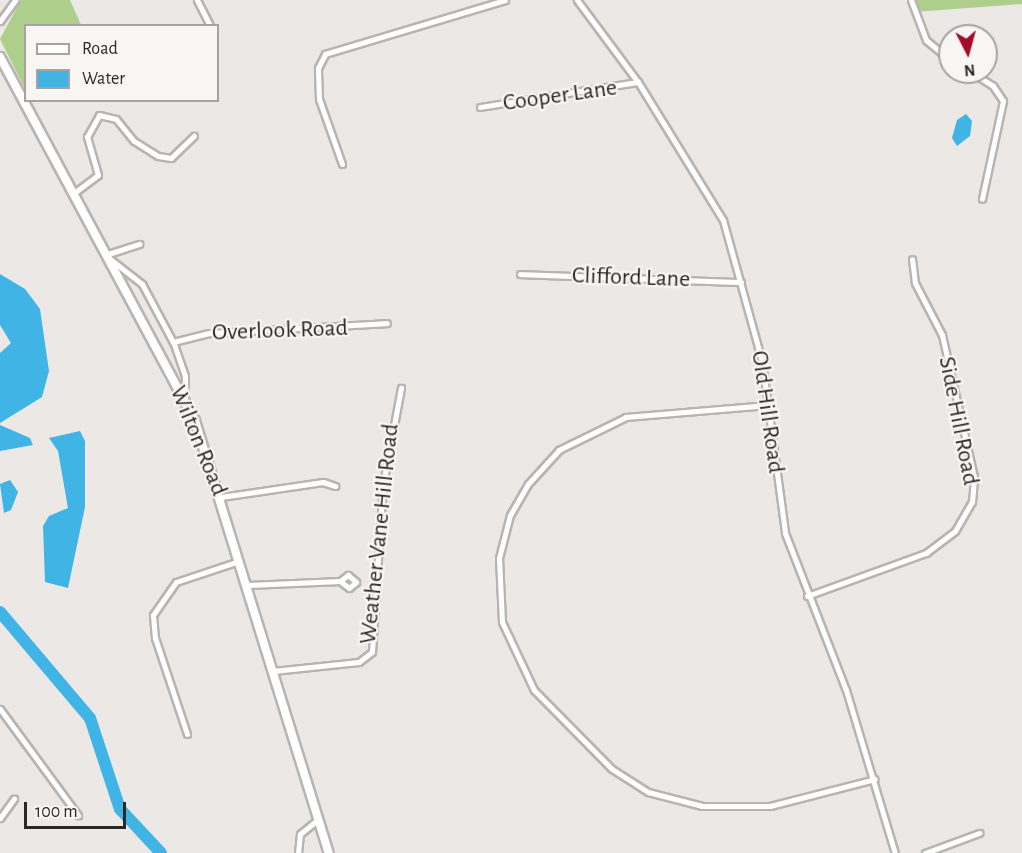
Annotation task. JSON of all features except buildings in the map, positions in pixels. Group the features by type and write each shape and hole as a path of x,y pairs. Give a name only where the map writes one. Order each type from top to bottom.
{"main road":[{"name":"Wilton Road","path":"0,57 24,101"},
{"name":"Wilton Road","path":"24,102 185,401 221,497 316,821 329,853"}],"street":[{"path":"0,21 15,0"},
{"path":"197,0 209,24"},
{"path":"342,164 319,99 318,68 325,54 505,0"},
{"name":"Old Hill Road","path":"577,0 638,82 716,204 741,282 768,405 780,514 807,596 839,670 875,779 895,853"},
{"path":"911,0 926,40 938,50"},
{"name":"Cooper Lane","path":"480,107 638,82"},
{"path":"982,199 1003,101 990,84"},
{"path":"74,193 98,175 87,137 99,115 116,119 134,141 158,156 171,158 194,136"},
{"path":"109,256 138,244"},
{"name":"Overlook Road","path":"109,256 142,284 173,342 185,376 185,401"},
{"name":"Side Hill Road","path":"807,596 926,553 955,531 972,502 974,477 942,334 915,283 912,259"},
{"name":"Clifford Lane","path":"520,274 741,282"},
{"name":"Overlook Road","path":"173,342 209,333 387,323"},
{"name":"Weather Vane Hill Road","path":"273,671 359,662 372,652 383,484 401,388"},
{"path":"768,405 626,417 559,450 521,494 504,534 498,581 502,622 534,690 605,763 648,792 702,806 770,806 875,779"},
{"path":"221,497 323,482 335,486"},
{"path":"186,734 155,638 153,615 165,591 183,578 241,561"},
{"path":"248,585 340,581"},
{"path":"0,709 78,815"},
{"path":"0,818 14,799"},
{"path":"297,853 300,834 316,821"},
{"path":"925,853 979,833"}],"green space":[{"path":"21,0 70,0 81,24 24,24 24,87 0,39"},
{"path":"909,0 1022,0 1022,4 914,12"}],"water":[{"path":"966,114 972,121 970,136 957,146 952,138 957,120"},
{"path":"0,274 25,289 40,309 49,371 42,397 0,423 0,353 11,343 0,325"},
{"path":"0,425 30,438 33,445 0,451"},
{"path":"80,431 85,441 85,507 68,588 45,582 43,526 49,516 68,508 58,451 49,438"},
{"path":"10,480 18,492 11,510 4,513 0,484"}],"waterway":[{"path":"0,612 90,718 120,809 161,853"}]}
